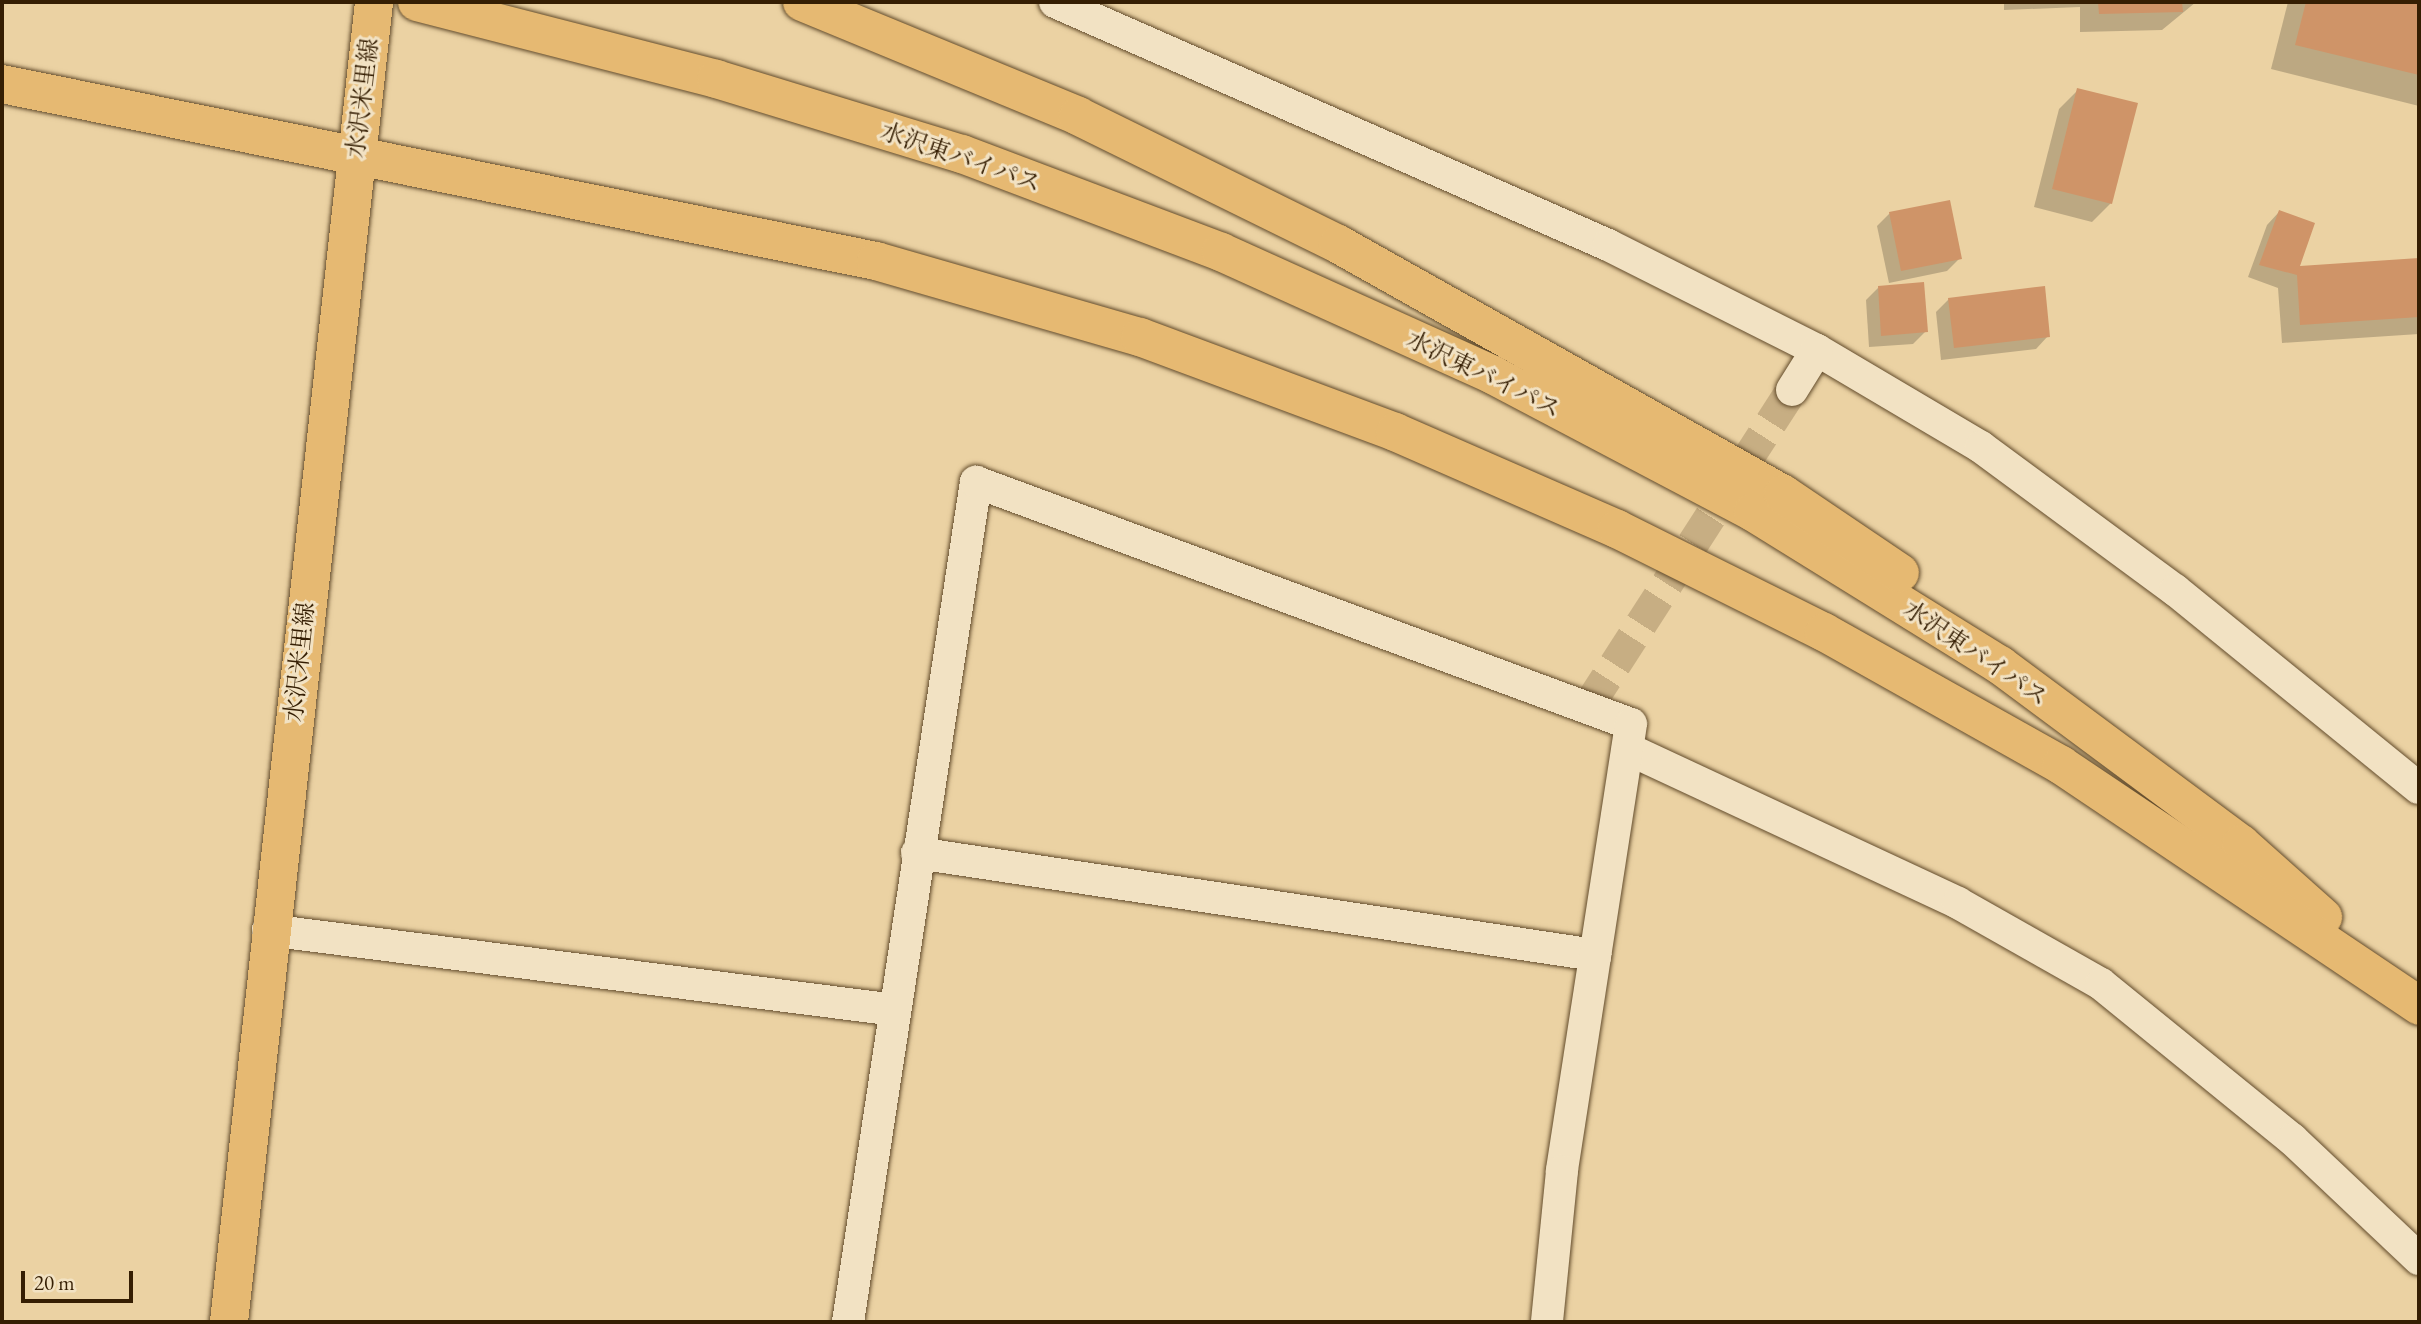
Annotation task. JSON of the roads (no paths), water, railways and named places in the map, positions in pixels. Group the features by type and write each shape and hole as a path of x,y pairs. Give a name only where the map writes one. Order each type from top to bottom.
{"main road":[{"name":"水沢米里線","path":"229,1322 268,930 374,2"},
{"name":"水沢東バイパス","path":"416,2 497,18 962,154 1221,252 1493,375 1753,512 1988,657 2241,844 2419,1005"},
{"path":"802,2 1078,116 1338,244 1783,494 2143,749 2241,844"},
{"path":"2,84 876,261 1140,337 1395,432 1629,535 1824,632 2061,765 2419,1005"}],"street":[{"path":"1055,2 1596,239 1817,350 1991,454 2175,590 2419,788"},
{"path":"1792,390 1817,350"},
{"path":"848,1322 917,853 976,482 1589,705 1631,723 1595,955 1547,1322"},
{"path":"1628,749 1958,902 2101,984 2292,1139 2419,1259"},
{"path":"917,853 1595,955"},
{"path":"268,930 895,1010"}],"tunnel":[{"path":"1589,705 1792,390"}]}
